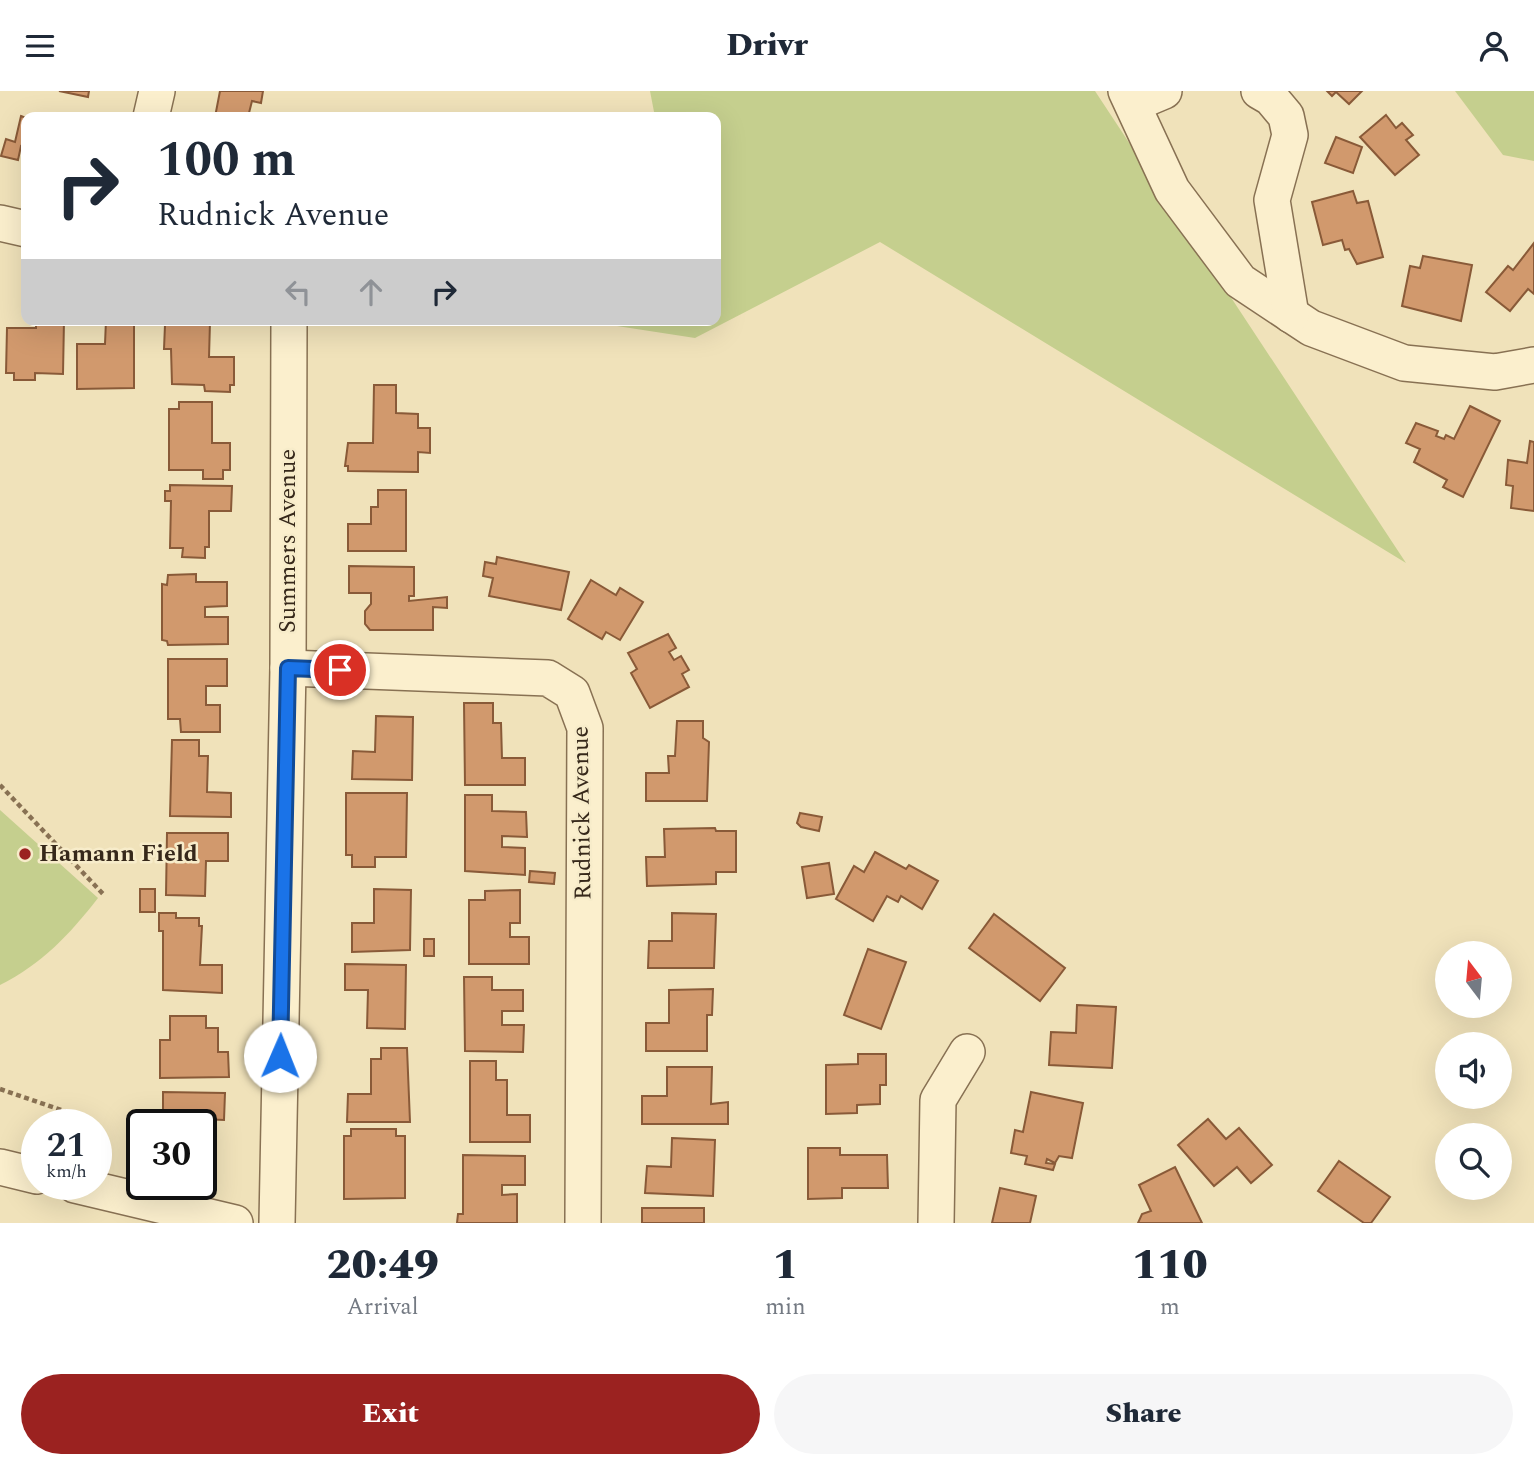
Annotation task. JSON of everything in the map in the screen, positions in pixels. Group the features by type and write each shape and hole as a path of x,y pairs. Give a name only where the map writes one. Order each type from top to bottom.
{"street":[{"path":"152,112 157,91"},
{"path":"1164,91 1130,98 1172,190 1240,281 1311,328 1404,363 1495,372 1534,365"},
{"path":"1259,91 1271,98 1286,116 1290,135 1272,200 1291,315"},
{"path":"0,223 21,228"},
{"name":"Summers Avenue","path":"277,1223 288,668 289,326"},
{"name":"Rudnick Avenue","path":"288,668 548,678 572,693 585,727 583,1223"},
{"path":"936,1223 938,1100 967,1052"},
{"path":"0,1167 21,1172"},
{"path":"112,1194 235,1223"}],"path":[{"path":"0,785 105,896"},
{"path":"0,1089 58,1109"}],"green space":[{"path":"650,91 1095,91 1406,563 880,242 721,325 721,112 654,112"},
{"path":"1455,91 1534,91 1534,161 1503,155"},
{"path":"617,326 718,326 695,338"},
{"name":"Hamann Field","path":"0,810 98,898 77,924 42,958 0,985"}],"building":[{"path":"59,91 89,91 88,97"},
{"path":"220,91 263,91 261,103 252,101 249,112 216,112"},
{"path":"1327,91 1362,91 1349,104 1336,92 1332,96"},
{"path":"1386,115 1396,128 1402,123 1413,135 1406,140 1419,155 1395,175 1360,137"},
{"path":"21,116 18,160 1,156 6,139 15,142"},
{"path":"1336,137 1362,147 1353,173 1325,163"},
{"path":"1353,191 1357,203 1368,201 1383,257 1357,264 1349,249 1345,250 1342,240 1323,245 1312,202"},
{"path":"1534,243 1534,294 1528,289 1510,311 1486,292 1508,266 1513,270"},
{"path":"1423,256 1472,265 1461,321 1402,306 1410,266 1420,268"},
{"path":"64,326 63,374 35,373 35,380 14,380 14,373 6,373 7,328"},
{"path":"106,326 134,326 134,388 77,389 77,344 105,344"},
{"path":"165,326 210,326 209,357 234,357 234,385 230,385 230,392 205,391 204,385 172,384 171,349 164,349"},
{"path":"374,385 396,385 396,413 418,414 418,428 430,428 430,453 418,452 418,472 348,471 348,466 345,466 348,443 373,443"},
{"path":"179,402 212,402 212,443 230,443 230,470 223,470 223,479 203,479 203,470 169,470 169,409 179,409"},
{"path":"1470,406 1500,421 1463,497 1443,487 1447,480 1414,462 1420,449 1406,443 1416,423 1438,431 1436,436 1444,439 1446,435 1454,439"},
{"path":"1530,441 1534,442 1534,511 1511,508 1513,486 1506,485 1508,460 1527,463"},
{"path":"170,485 232,486 231,511 209,511 209,547 205,547 205,558 182,557 183,548 170,548 171,501 165,501 165,491 170,491"},
{"path":"378,490 406,490 406,551 348,551 348,524 371,524 371,507 378,507"},
{"path":"497,557 569,572 561,610 489,596 493,578 483,576 485,562 496,564"},
{"path":"349,566 414,567 414,596 409,596 409,601 447,597 447,608 433,607 433,630 370,630 365,624 365,611 371,604 371,593 349,593"},
{"path":"196,574 196,582 227,582 227,606 205,607 205,617 228,617 228,644 168,645 167,641 162,640 162,584 167,585 168,575"},
{"path":"591,580 616,595 620,588 643,602 620,640 606,632 602,639 568,619"},
{"path":"668,634 676,648 669,652 674,660 681,656 689,670 682,674 689,687 650,708 631,673 637,669 628,653"},
{"path":"168,659 227,659 227,686 206,686 206,705 220,705 220,732 181,732 180,719 168,719"},
{"path":"464,703 493,703 493,723 501,723 502,758 525,758 525,785 465,785"},
{"path":"376,716 413,717 412,780 352,779 353,751 375,752"},
{"path":"677,721 703,721 703,738 709,742 707,801 646,801 646,773 669,773 668,756 675,756"},
{"path":"172,740 199,740 199,756 208,756 207,792 231,793 231,817 170,816"},
{"path":"346,793 407,793 406,857 375,857 375,867 352,867 352,855 346,855"},
{"path":"465,795 492,795 492,811 526,812 527,837 502,836 502,847 525,848 525,875 465,871"},
{"path":"800,813 822,817 819,831 801,827 797,823"},
{"path":"715,828 716,831 736,831 736,872 716,872 716,884 647,886 646,857 665,857 664,829"},
{"path":"167,833 228,833 228,861 206,861 205,896 166,895"},
{"path":"875,852 906,869 909,865 938,881 922,909 901,896 898,902 887,896 873,921 836,899 854,866 864,872"},
{"path":"829,863 834,894 807,898 802,867"},
{"path":"530,871 555,873 554,884 529,882"},
{"path":"140,889 155,889 155,912 140,912"},
{"path":"374,889 411,890 410,950 352,952 352,923 374,923"},
{"path":"520,890 520,923 510,923 510,937 529,937 529,964 469,964 469,900 485,900 485,891"},
{"path":"159,913 176,913 176,918 199,918 199,926 202,926 200,965 222,965 222,993 163,990 163,931 159,931"},
{"path":"672,913 716,914 714,968 648,968 649,941 672,941"},
{"path":"994,914 1065,968 1040,1001 969,948"},
{"path":"424,939 434,939 434,956 424,956"},
{"path":"868,949 906,962 881,1029 844,1015"},
{"path":"345,964 406,965 405,1029 367,1028 368,990 345,990"},
{"path":"464,977 492,977 492,990 523,990 523,1011 502,1011 502,1025 524,1025 523,1052 465,1051"},
{"path":"713,989 712,1015 707,1015 707,1051 646,1051 646,1023 669,1023 669,990"},
{"path":"1077,1005 1116,1007 1112,1068 1049,1065 1051,1032 1076,1033"},
{"path":"170,1016 206,1016 206,1028 218,1028 218,1052 228,1052 229,1077 160,1078 160,1040 170,1040"},
{"path":"381,1048 407,1048 410,1122 347,1122 348,1094 371,1094 371,1059 381,1059"},
{"path":"858,1054 886,1054 886,1085 880,1085 880,1104 857,1105 857,1113 826,1114 826,1065 858,1064"},
{"path":"470,1061 496,1061 496,1080 507,1080 507,1115 530,1115 530,1142 470,1142"},
{"path":"667,1067 712,1067 711,1104 728,1102 728,1124 642,1124 642,1096 667,1096"},
{"path":"163,1092 225,1093 224,1120 217,1120 217,1109 163,1109"},
{"path":"1031,1092 1083,1103 1072,1158 1059,1156 1055,1163 1047,1159 1046,1163 1055,1164 1053,1170 1025,1164 1027,1156 1011,1153 1015,1130 1023,1132"},
{"path":"1208,1119 1226,1139 1239,1128 1272,1165 1251,1183 1237,1167 1214,1186 1178,1145"},
{"path":"351,1129 396,1129 396,1136 405,1136 405,1198 344,1199 344,1136 351,1136"},
{"path":"672,1138 715,1140 713,1196 645,1193 647,1166 671,1167"},
{"path":"808,1148 840,1148 840,1155 887,1155 888,1188 842,1188 842,1198 808,1199"},
{"path":"463,1155 525,1156 525,1185 502,1185 502,1195 517,1194 517,1223 457,1223 458,1214 463,1214"},
{"path":"1339,1161 1390,1197 1371,1223 1364,1223 1318,1191"},
{"path":"1175,1167 1202,1223 1138,1223 1142,1214 1151,1211 1139,1185"},
{"path":"1000,1188 1036,1196 1030,1223 992,1223"},
{"path":"642,1208 704,1208 704,1223 642,1223"}],"place":[{"name":"Hamann Field","path":"25,854"}],"route":[{"path":"280,1056 288,668 340,670"}]}
